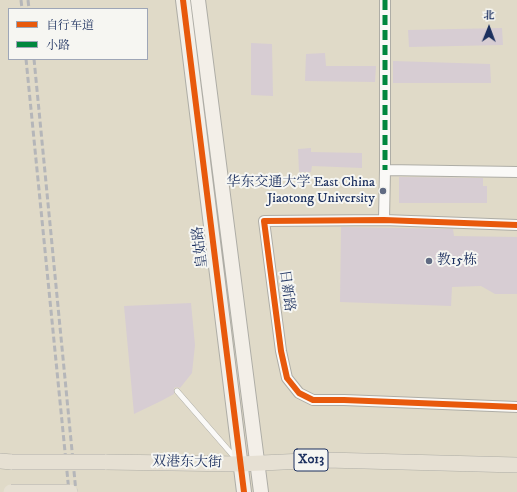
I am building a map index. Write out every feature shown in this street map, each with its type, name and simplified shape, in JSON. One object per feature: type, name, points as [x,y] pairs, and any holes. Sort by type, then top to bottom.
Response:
[{"type":"main road","name":"双港东大街","points":[[6,461],[240,464],[326,460],[517,465]]},
{"type":"main road","points":[[0,492],[70,492]]},
{"type":"street","name":"皇姑路","points":[[183,0],[244,492]]},
{"type":"street","name":"皇姑路","points":[[198,0],[260,492]]},
{"type":"street","points":[[384,220],[385,0]]},
{"type":"street","points":[[385,170],[517,172]]},
{"type":"street","name":"日新路","points":[[517,225],[384,220],[264,221],[281,351],[287,378],[299,393],[314,400],[517,407]]},
{"type":"lane","points":[[178,392],[240,464]]},
{"type":"building","points":[[502,28],[503,45],[409,47],[408,30]]},
{"type":"building","points":[[251,43],[272,44],[273,96],[251,95]]},
{"type":"building","points":[[325,53],[326,66],[376,66],[375,82],[305,81],[306,54]]},
{"type":"building","points":[[393,61],[490,64],[491,83],[393,83]]},
{"type":"building","points":[[311,148],[311,152],[362,153],[362,168],[312,166],[311,172],[299,172],[298,149]]},
{"type":"building","points":[[399,177],[483,178],[483,186],[487,186],[487,203],[399,203]]},
{"type":"building","name":"教15栋","points":[[341,227],[453,229],[454,236],[517,237],[517,294],[495,294],[481,286],[452,287],[451,306],[340,302]]},
{"type":"building","points":[[191,303],[195,345],[192,373],[180,388],[174,388],[174,394],[134,414],[124,306]]},
{"type":"railway","points":[[21,0],[22,8]]},
{"type":"railway","points":[[28,0],[29,8]]},
{"type":"railway","points":[[26,60],[69,492]]},
{"type":"railway","points":[[34,60],[76,492]]},
{"type":"marked path","points":[[385,0],[385,170]]},
{"type":"cycle path","points":[[183,0],[244,492]]},
{"type":"cycle path","points":[[517,225],[384,220],[264,221],[281,351],[287,378],[299,393],[313,400],[517,407]]},
{"type":"place","name":"华东交通大学 East China Jiaotong University","points":[[383,191]]},
{"type":"place","name":"教15栋","points":[[429,261]]}]
